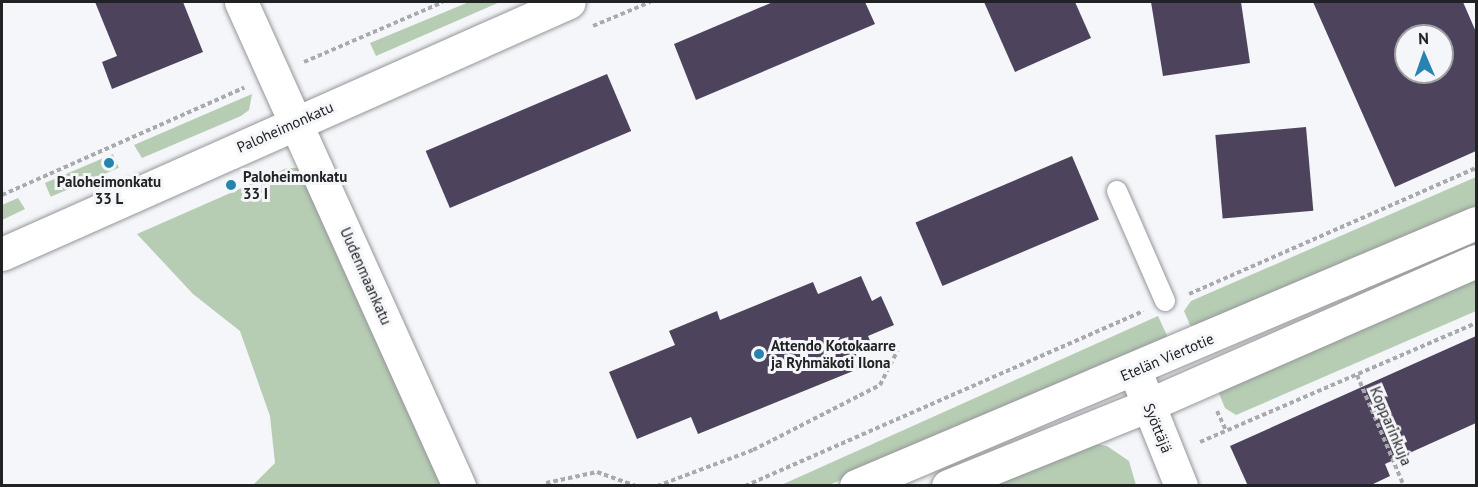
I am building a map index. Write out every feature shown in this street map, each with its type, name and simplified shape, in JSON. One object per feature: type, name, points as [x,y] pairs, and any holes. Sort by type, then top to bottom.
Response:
[{"type":"street","name":"Uudenmaankatu","points":[[241,2],[273,75],[298,121],[459,486]]},
{"type":"street","name":"Paloheimonkatu","points":[[2,254],[569,2]]},
{"type":"street","name":"Etelän Viertotie","points":[[856,486],[1135,371],[1476,223]]},
{"type":"street","points":[[948,486],[1149,405],[1476,261]]},
{"type":"street","name":"Syöttäjä","points":[[1135,371],[1175,471]]},
{"type":"lane","points":[[1117,191],[1165,301]]},
{"type":"path","points":[[2,195],[443,2]]},
{"type":"path","points":[[745,486],[1165,301],[1476,168]]},
{"type":"path","points":[[1175,471],[1357,375],[1476,323]]},
{"type":"path","points":[[657,486],[753,450],[880,385],[898,350]]},
{"type":"path","name":"Kopparinkuja","points":[[1357,375],[1404,486]]},
{"type":"path","points":[[546,483],[597,472],[636,486]]},
{"type":"green space","points":[[469,2],[500,2],[376,56],[370,43]]},
{"type":"green space","points":[[252,94],[249,110],[241,116],[142,158],[134,145]]},
{"type":"green space","points":[[113,154],[119,168],[51,197],[45,183]]},
{"type":"green space","points":[[287,168],[302,168],[446,485],[253,485],[275,463],[270,416],[240,331],[193,294],[137,234]]},
{"type":"green space","points":[[1476,177],[1476,206],[1198,327],[1190,325],[1184,311],[1191,301]]},
{"type":"green space","points":[[18,198],[25,209],[2,220],[2,205]]},
{"type":"green space","points":[[1476,276],[1476,311],[1236,415],[1225,408],[1218,391]]},
{"type":"green space","points":[[1158,316],[1169,340],[829,485],[779,486]]},
{"type":"green space","points":[[1096,444],[1107,446],[1129,461],[1136,485],[978,486],[1075,447]]},
{"type":"building","points":[[95,2],[183,2],[203,52],[112,89],[102,62],[117,56]]},
{"type":"building","points":[[773,2],[865,2],[875,24],[696,100],[674,44]]},
{"type":"building","points":[[984,2],[1075,2],[1091,38],[1015,72]]},
{"type":"building","points":[[1151,2],[1241,2],[1250,63],[1163,76]]},
{"type":"building","points":[[1313,2],[1463,2],[1476,32],[1476,151],[1395,187]]},
{"type":"building","points":[[607,74],[631,131],[450,208],[426,151]]},
{"type":"building","points":[[1306,127],[1313,211],[1223,219],[1215,135]]},
{"type":"building","points":[[1072,156],[1099,220],[942,286],[916,222]]},
{"type":"building","name":"Attendo Kotokaarre ja Ryhmäkoti Ilona","points":[[861,276],[872,301],[881,296],[894,325],[868,336],[874,350],[854,358],[858,369],[698,434],[691,417],[637,439],[609,372],[675,345],[669,331],[717,311],[720,320],[813,282],[818,294]]},
{"type":"building","points":[[1476,336],[1476,423],[1385,464],[1390,476],[1369,486],[1248,486],[1230,446]]},
{"type":"place","name":"Paloheimonkatu 33 L","points":[[109,163]]},
{"type":"place","name":"Paloheimonkatu 33 I","points":[[231,185]]},
{"type":"place","name":"Attendo Kotokaarre ja Ryhmäkoti Ilona","points":[[759,354]]}]
